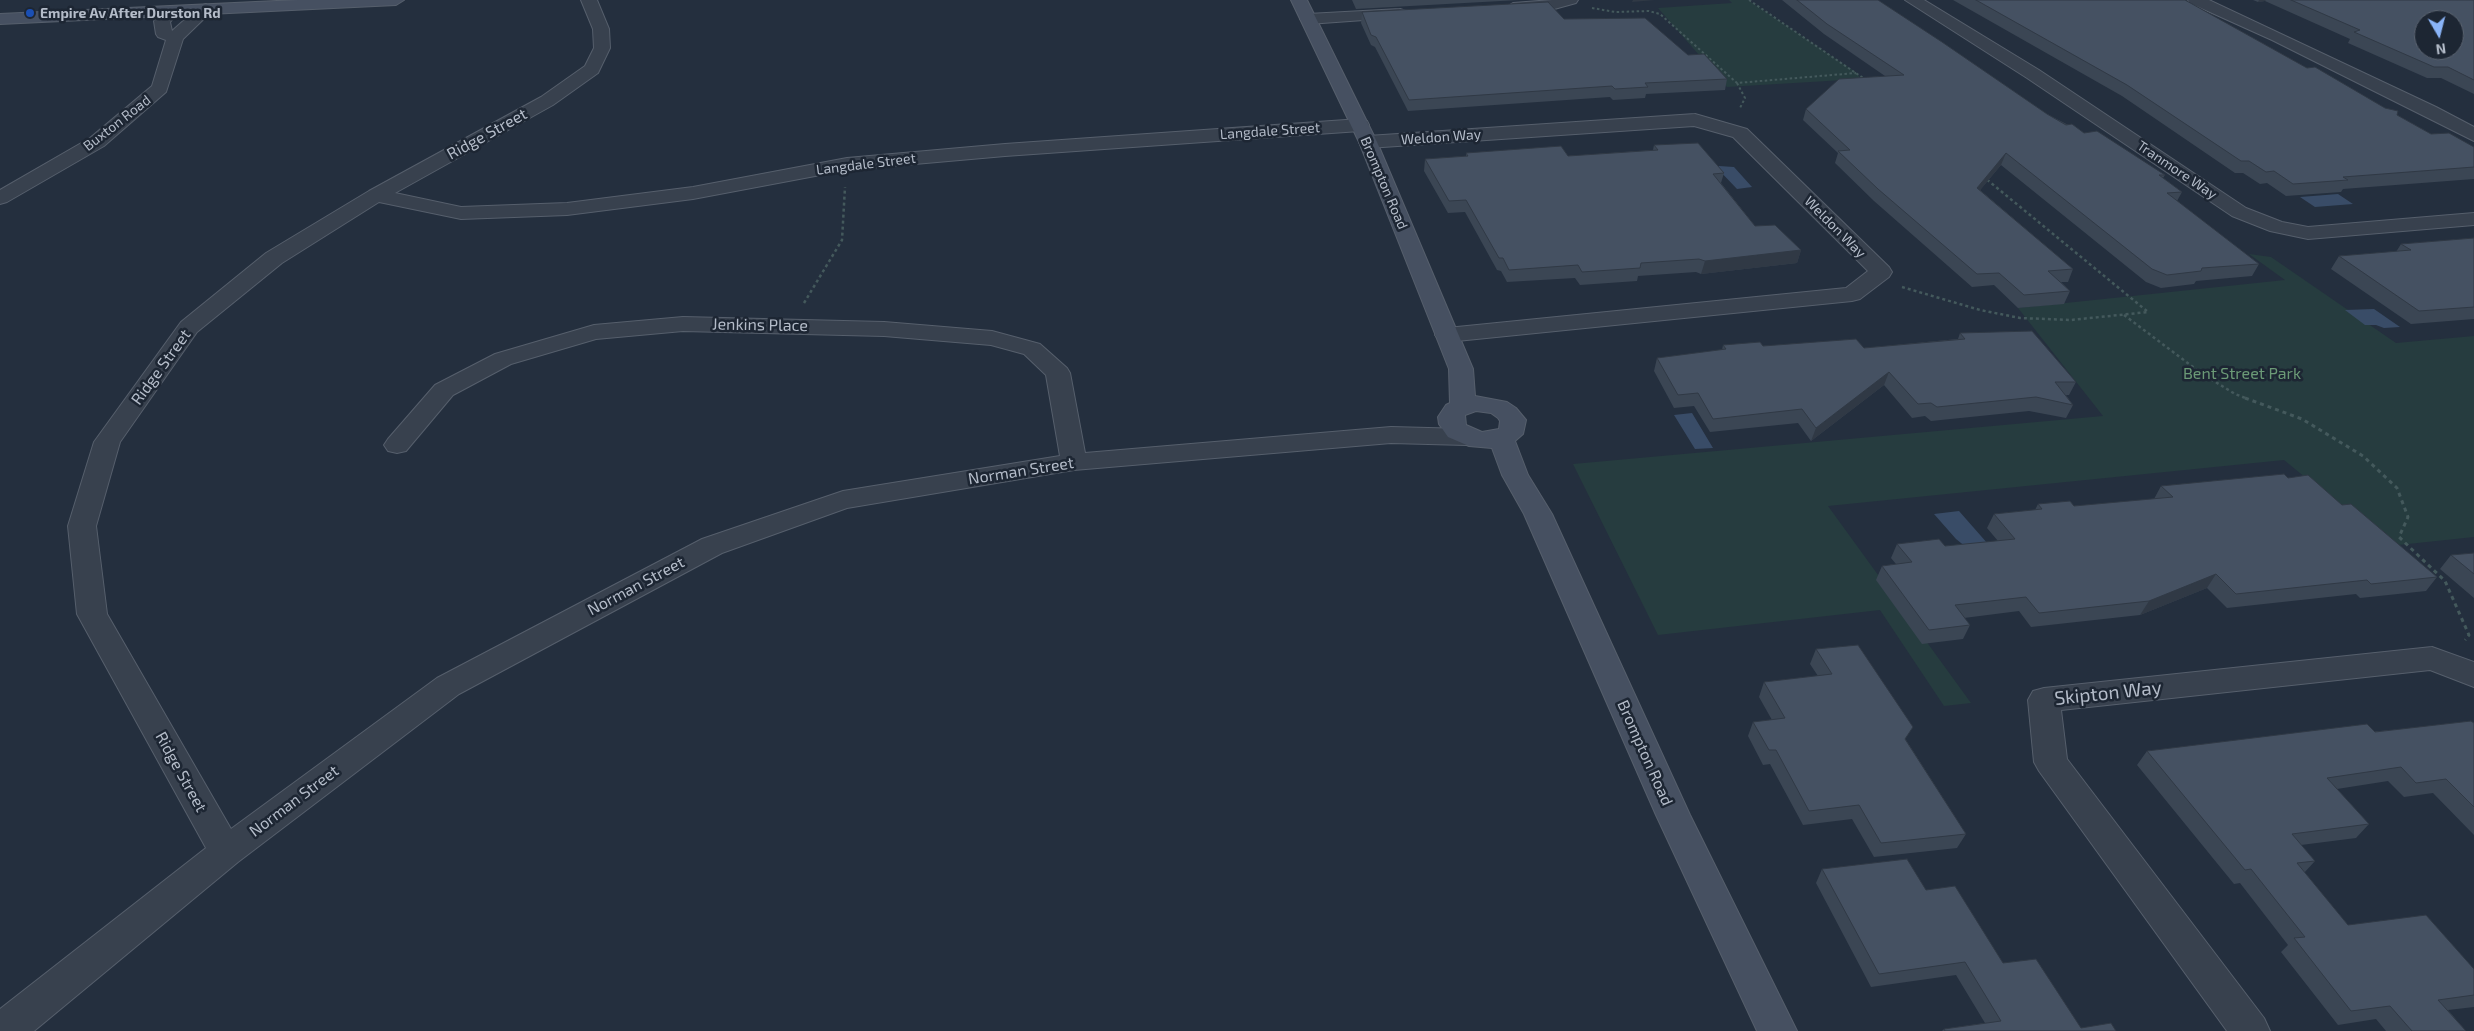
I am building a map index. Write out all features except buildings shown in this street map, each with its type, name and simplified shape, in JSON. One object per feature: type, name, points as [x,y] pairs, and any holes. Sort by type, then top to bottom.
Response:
[{"type":"street","points":[[0,19],[396,0]]},
{"type":"street","name":"Ridge Street","points":[[226,852],[92,614],[82,526],[106,442],[189,327],[274,258],[376,195],[547,101],[592,69],[602,48],[601,29],[589,0]]},
{"type":"street","name":"Brompton Road","points":[[1299,0],[1364,134],[1461,369],[1513,420],[1514,427],[1510,434],[1482,438],[1457,431],[1452,424],[1451,417],[1459,408],[1461,369]]},
{"type":"street","name":"Tranmore Way","points":[[1913,0],[2033,74],[2239,212],[2277,227],[2308,233],[2474,219]]},
{"type":"street","points":[[2196,0],[2430,111],[2474,135]]},
{"type":"street","points":[[1498,8],[1547,6],[1570,1]]},
{"type":"street","points":[[172,10],[162,21],[164,34],[175,37],[206,9]]},
{"type":"street","points":[[1308,18],[1419,13]]},
{"type":"street","name":"Buxton Road","points":[[0,198],[97,142],[138,109],[160,88],[175,37]]},
{"type":"street","name":"Weldon Way","points":[[1364,134],[1695,120],[1740,133],[1881,272],[1852,294],[1447,335]]},
{"type":"street","name":"Langdale Street","points":[[376,195],[462,214],[567,208],[693,193],[847,164],[1005,150],[1364,134]]},
{"type":"street","name":"Jenkins Place","points":[[397,445],[444,390],[503,359],[594,332],[684,324],[790,326],[884,329],[992,338],[1032,349],[1058,373],[1074,462]]},
{"type":"street","points":[[1459,408],[1474,403],[1498,407]]},
{"type":"street","name":"Norman Street","points":[[1391,435],[1459,408]]},
{"type":"street","name":"Norman Street","points":[[2,1031],[42,1002],[226,852],[448,686],[712,546],[843,500],[1074,462],[1391,435],[1482,438]]},
{"type":"street","name":"Brompton Road","points":[[1482,438],[1515,475],[1538,514],[1672,815],[1776,1031]]},
{"type":"street","name":"Skipton Way","points":[[2250,1031],[2051,762],[2044,700],[2432,658],[2474,675]]},
{"type":"path","points":[[1749,0],[1871,83]]},
{"type":"path","points":[[1570,1],[1615,12],[1649,11],[1660,14],[1737,83],[1745,98],[1744,104],[1737,110]]},
{"type":"path","points":[[1737,83],[1857,73]]},
{"type":"path","points":[[790,326],[842,240],[847,164]]},
{"type":"path","points":[[1873,278],[1980,310],[2020,318],[2071,320],[2148,312],[1982,175]]},
{"type":"path","points":[[2124,315],[2201,373],[2235,394],[2302,419],[2363,456],[2396,488],[2408,518],[2399,537],[2445,581],[2469,635],[2460,645]]},
{"type":"green space","points":[[1729,0],[1748,0],[1857,73],[1861,79],[1727,87],[1658,8],[1732,3]]},
{"type":"green space","name":"Bent Street Park","points":[[2249,254],[2271,257],[2396,343],[2474,336],[2474,537],[2389,546],[2284,460],[1828,506],[1971,703],[1944,706],[1880,610],[1658,635],[1573,464],[2103,416],[2018,308],[2285,280]]},
{"type":"water","points":[[1716,167],[1734,167],[1752,187],[1737,189]]},
{"type":"water","points":[[2338,194],[2353,204],[2315,207],[2300,197]]},
{"type":"water","points":[[2374,309],[2400,327],[2384,328],[2376,325],[2365,325],[2345,310]]},
{"type":"water","points":[[1692,413],[1713,448],[1695,449],[1674,415]]},
{"type":"water","points":[[1959,511],[1988,544],[1966,547],[1956,539],[1934,514]]},
{"type":"place","name":"Empire Av After Durston Rd","points":[[30,13]]}]
